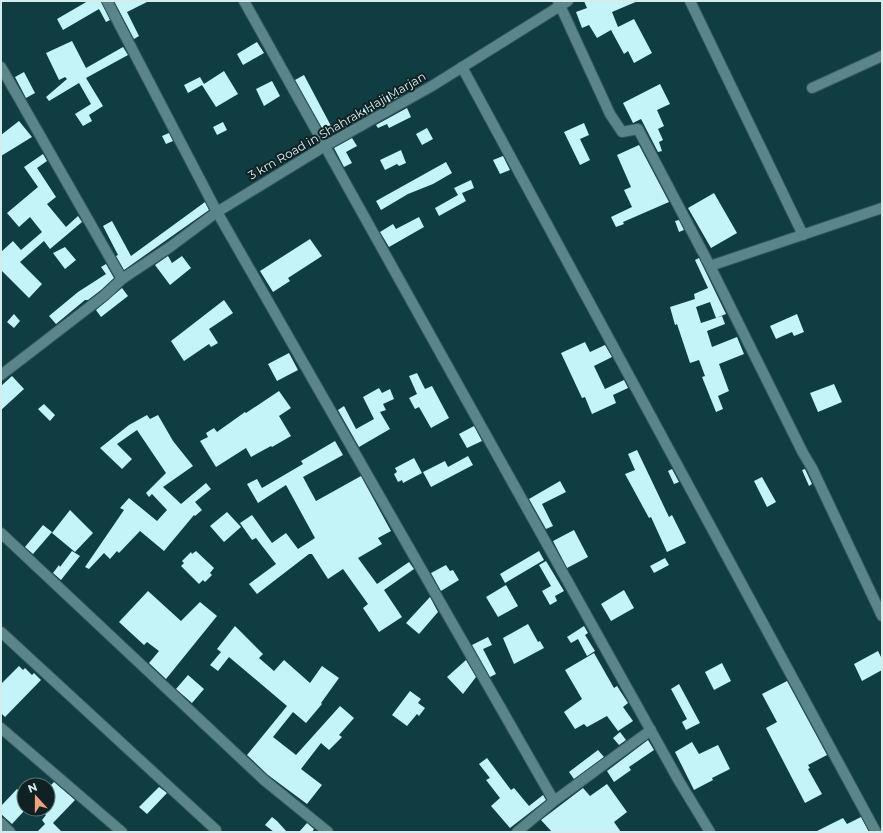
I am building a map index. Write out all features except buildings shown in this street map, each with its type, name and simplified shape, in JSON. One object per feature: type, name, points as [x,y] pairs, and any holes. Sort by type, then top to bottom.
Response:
[{"type":"street","points":[[107,1],[217,212],[554,801]]},
{"type":"street","points":[[244,1],[651,730],[710,832]]},
{"type":"street","points":[[690,1],[803,235]]},
{"type":"street","points":[[562,2],[610,114],[622,132],[635,128],[639,130],[710,266],[754,358],[802,453],[812,468],[882,616]]},
{"type":"street","name":"3 km Road in Shahrak Haji Marjan","points":[[1,375],[105,295],[122,279],[170,247],[217,212],[325,146],[432,86],[562,2]]},
{"type":"street","points":[[812,88],[882,56]]},
{"type":"street","points":[[1,67],[122,279]]},
{"type":"street","points":[[462,67],[876,832]]},
{"type":"street","points":[[710,266],[882,208]]},
{"type":"street","points":[[1,533],[264,780],[328,832]]},
{"type":"street","points":[[1,632],[216,830]]},
{"type":"street","points":[[1,728],[122,832]]},
{"type":"street","points":[[517,832],[554,801],[651,730]]},
{"type":"street","points":[[1,823],[10,832]]}]
